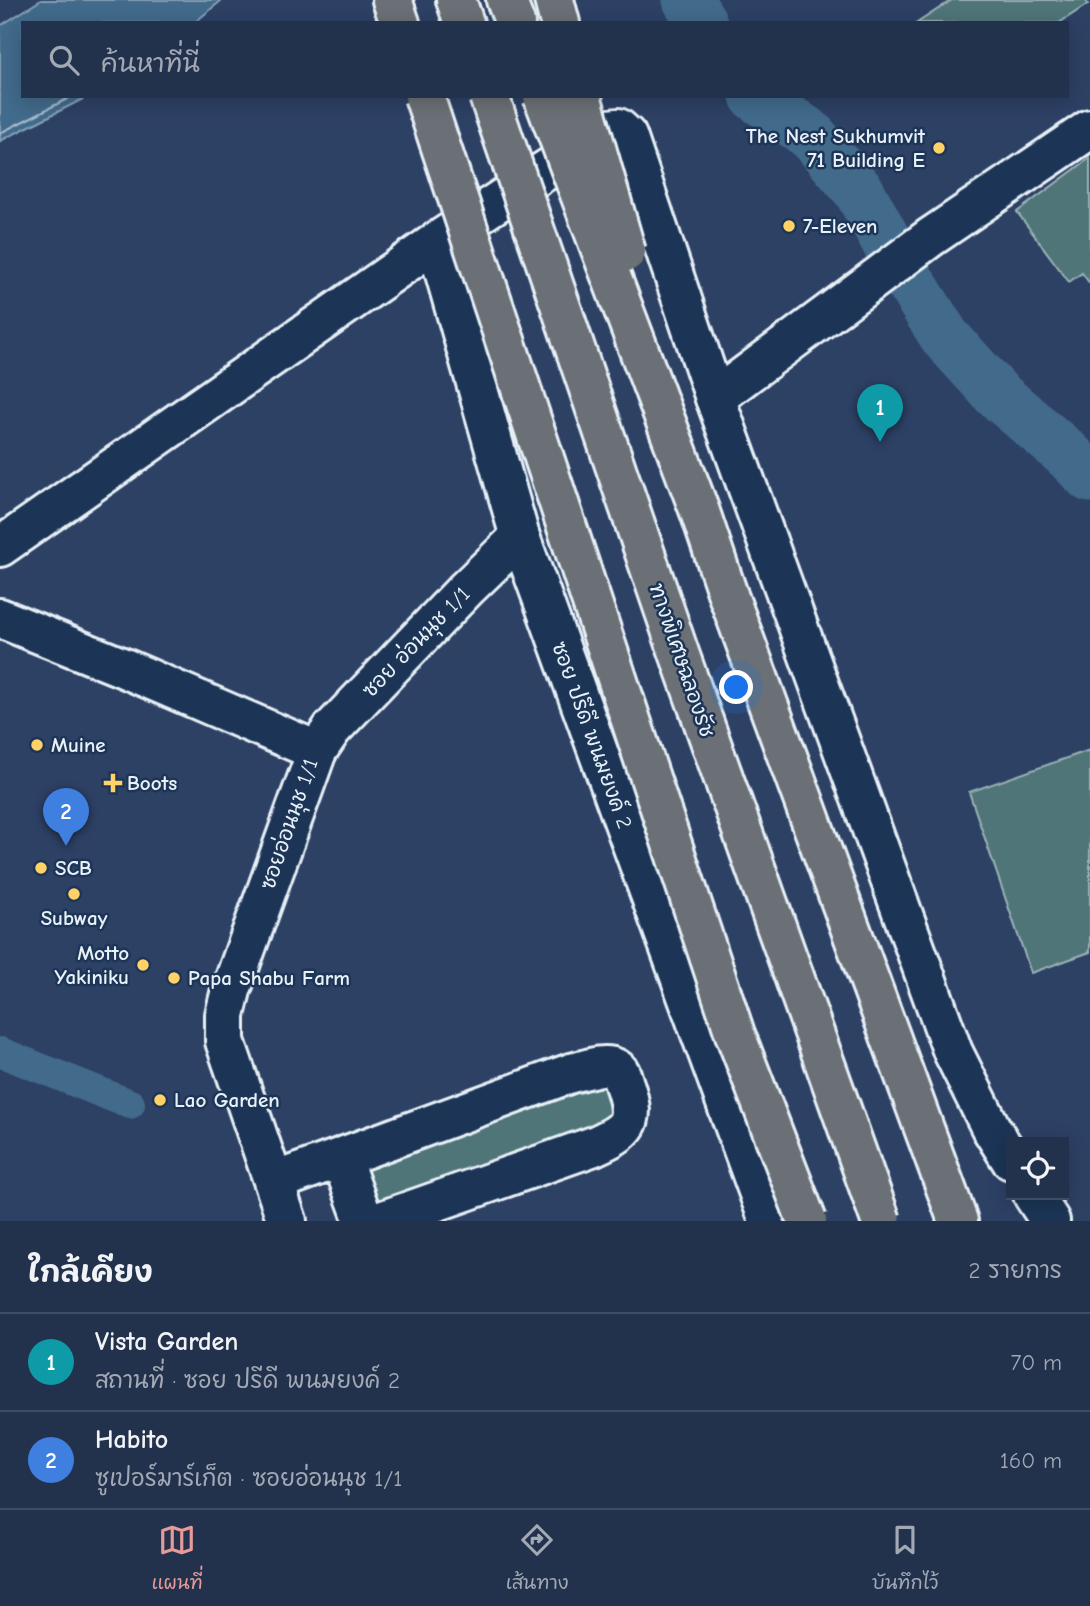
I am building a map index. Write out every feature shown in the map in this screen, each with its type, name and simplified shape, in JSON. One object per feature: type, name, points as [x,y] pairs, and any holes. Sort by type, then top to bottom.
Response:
[{"type":"highway","points":[[392,0],[399,21]]},
{"type":"highway","points":[[456,0],[463,21]]},
{"type":"highway","points":[[506,0],[514,21]]},
{"type":"highway","points":[[554,0],[559,21]]},
{"type":"highway","points":[[425,98],[735,1034],[807,1221]]},
{"type":"highway","name":"ทางพิเศษฉลองรัช","points":[[490,98],[675,640],[881,1221]]},
{"type":"highway","points":[[544,98],[700,512]]},
{"type":"highway","points":[[582,98],[700,512],[727,595],[958,1221]]},
{"type":"street","points":[[0,547],[436,242],[609,129],[618,128],[627,136],[715,398],[953,1052],[1006,1152]]},
{"type":"street","points":[[715,398],[931,237],[1090,130]]},
{"type":"street","name":"ซอย ปรีดี พนมยงค์ 2","points":[[436,242],[520,537],[769,1221]]},
{"type":"street","name":"ซอย อ่อนนุช 1/1","points":[[317,751],[332,729],[360,699],[520,537]]},
{"type":"street","name":"ซอยอ่อนนุช 1/1","points":[[0,618],[317,751],[231,990],[225,1015],[225,1041],[287,1221]]},
{"type":"street","points":[[274,1182],[571,1073],[602,1066],[613,1066],[619,1071],[631,1110],[628,1124],[620,1135],[381,1221]]},
{"type":"street","points":[[341,1158],[364,1221]]},
{"type":"street","points":[[1036,1200],[1050,1221]]},
{"type":"green space","points":[[952,0],[1085,0],[1088,4],[1062,21],[920,21]]},
{"type":"green space","points":[[1090,158],[1090,284],[1082,273],[1069,282],[1017,212]]},
{"type":"green space","points":[[1090,750],[1090,952],[1031,973],[969,792]]},
{"type":"green space","points":[[591,1076],[617,1093],[610,1125],[372,1215],[349,1163]]},
{"type":"water","points":[[41,0],[222,0],[196,21],[21,21],[21,98],[85,98],[0,141],[0,26]]},
{"type":"waterway","points":[[688,0],[701,21]]},
{"type":"waterway","points":[[758,98],[811,135],[859,191],[897,261],[945,337],[997,394],[1090,477]]},
{"type":"waterway","points":[[0,1052],[130,1104]]},
{"type":"place","name":"The Nest Sukhumvit 71 Building E","points":[[939,148]]},
{"type":"place","name":"7-Eleven","points":[[789,226]]},
{"type":"place","name":"Vista Garden","points":[[880,442]]},
{"type":"place","name":"Muine","points":[[37,745]]},
{"type":"place","name":"Boots","points":[[113,783]]},
{"type":"place","name":"Habito","points":[[66,846]]},
{"type":"place","name":"SCB","points":[[41,868]]},
{"type":"place","name":"Subway","points":[[74,894]]},
{"type":"place","name":"Motto Yakiniku","points":[[143,965]]},
{"type":"place","name":"Papa Shabu Farm","points":[[174,978]]},
{"type":"place","name":"Lao Garden","points":[[160,1100]]}]
